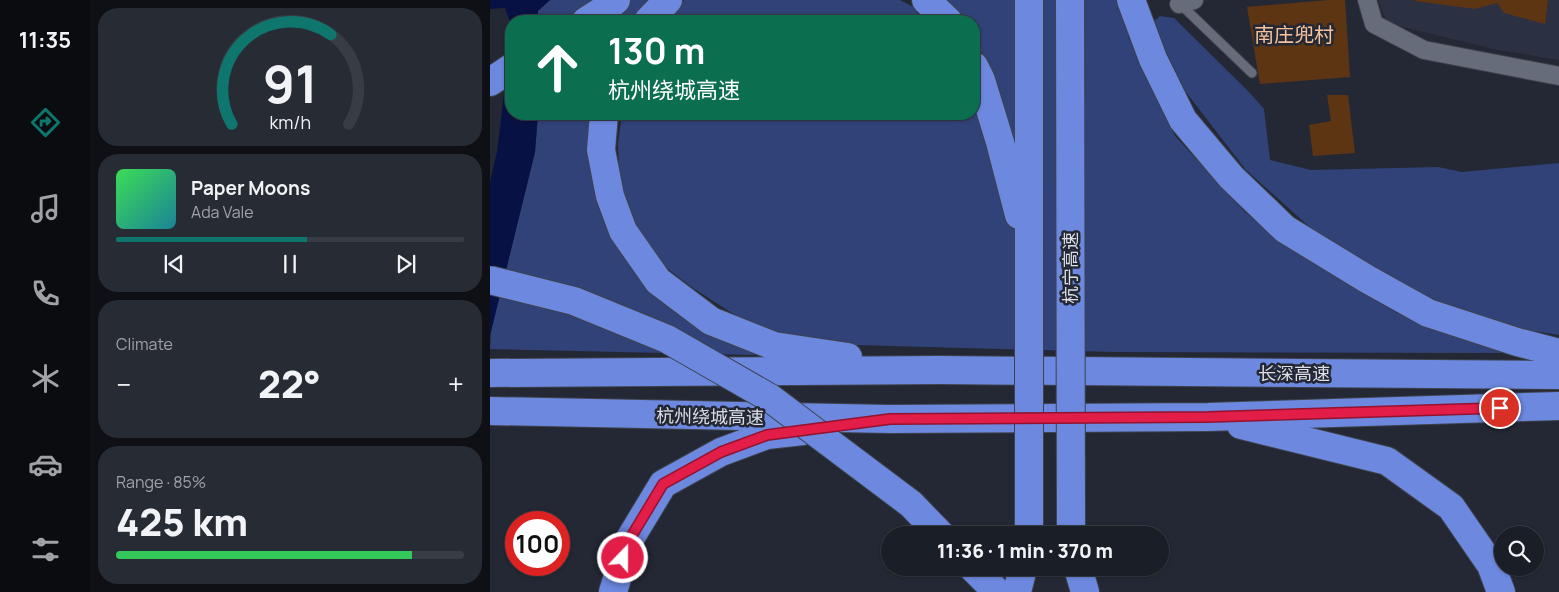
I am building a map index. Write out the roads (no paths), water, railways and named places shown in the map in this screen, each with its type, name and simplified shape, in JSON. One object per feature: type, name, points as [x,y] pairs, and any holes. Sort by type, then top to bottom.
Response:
[{"type":"highway","points":[[595,15],[616,0]]},
{"type":"highway","points":[[654,15],[668,0]]},
{"type":"highway","points":[[926,0],[942,15]]},
{"type":"highway","points":[[1029,0],[1029,526]]},
{"type":"highway","name":"杭宁高速","points":[[1070,0],[1071,526]]},
{"type":"highway","points":[[1130,0],[1153,59],[1183,120],[1231,176],[1285,229],[1367,279],[1428,313],[1517,342],[1559,353]]},
{"type":"highway","points":[[490,82],[505,72]]},
{"type":"highway","points":[[980,78],[1000,142],[1029,253]]},
{"type":"highway","points":[[604,120],[601,150],[610,196],[623,231],[658,281],[712,321],[774,346],[939,370]]},
{"type":"highway","points":[[490,280],[574,301],[676,344],[770,398],[911,504],[932,526]]},
{"type":"highway","points":[[492,373],[939,370]]},
{"type":"highway","name":"长深高速","points":[[939,370],[1559,375]]},
{"type":"highway","name":"杭州绕城高速","points":[[490,411],[890,419],[1208,417],[1559,406]]},
{"type":"highway","points":[[1208,417],[1387,461],[1451,507],[1492,566],[1501,592]]},
{"type":"highway","points":[[613,592],[628,542],[663,484],[721,452],[767,435],[890,419]]},
{"type":"highway","points":[[981,576],[997,592]]},
{"type":"highway","points":[[1017,592],[1021,576]]},
{"type":"highway","points":[[1029,576],[1029,592]]},
{"type":"highway","points":[[1071,576],[1071,592]]},
{"type":"highway","points":[[1080,576],[1085,592]]},
{"type":"street","points":[[1367,0],[1374,24],[1424,50],[1559,76]]},
{"type":"lane","points":[[1183,1],[1252,73]]},
{"type":"district","name":"南庄兜村","points":[[1294,34]]}]
